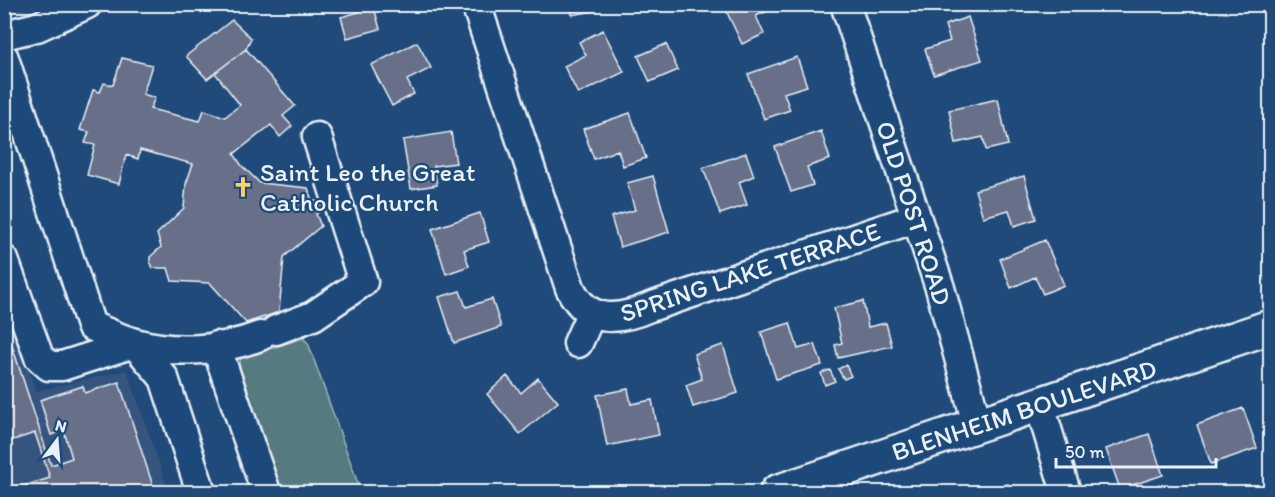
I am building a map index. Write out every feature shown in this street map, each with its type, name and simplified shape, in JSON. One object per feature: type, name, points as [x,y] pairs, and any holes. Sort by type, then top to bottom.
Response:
[{"type":"main road","name":"BLENHEIM BOULEVARD","points":[[777,492],[1270,327]]},
{"type":"street","points":[[4,35],[37,27],[87,4]]},
{"type":"street","name":"SPRING LAKE TERRACE","points":[[476,4],[570,288],[591,314],[608,317],[630,315],[916,218]]},
{"type":"street","name":"OLD POST ROAD","points":[[845,4],[940,288],[977,424]]},
{"type":"street","points":[[4,58],[91,326],[134,343],[190,351],[268,333],[313,316],[363,282],[317,137]]},
{"type":"street","points":[[4,260],[39,357],[49,366],[62,366],[134,343]]},
{"type":"street","points":[[578,343],[591,314]]},
{"type":"street","points":[[134,343],[164,378],[201,492]]},
{"type":"street","points":[[216,346],[266,492]]},
{"type":"street","points":[[1040,405],[1066,492]]},
{"type":"shaded area","points":[[5,4],[41,4],[41,5],[5,15]]},
{"type":"shaded area","points":[[4,295],[36,391],[127,370],[169,492],[5,492]]},
{"type":"green space","points":[[303,338],[308,343],[361,492],[281,492],[239,365],[241,358]]},
{"type":"building","points":[[357,4],[399,4],[375,11],[380,29],[347,38],[341,17],[359,12]]},
{"type":"building","points":[[570,4],[594,4],[595,11],[572,15]]},
{"type":"building","points":[[723,4],[778,4],[779,6],[756,16],[764,34],[742,44]]},
{"type":"building","points":[[968,17],[982,60],[934,75],[925,49],[950,41],[945,25]]},
{"type":"building","points":[[232,20],[251,38],[246,49],[207,79],[186,56]]},
{"type":"building","points":[[603,30],[624,72],[578,94],[564,66],[586,55],[579,42]]},
{"type":"building","points":[[417,42],[431,68],[407,80],[414,94],[392,106],[371,65]]},
{"type":"building","points":[[666,44],[678,70],[650,82],[638,56]]},
{"type":"building","name":"Saint Leo the Great Catholic Church","points":[[246,49],[295,106],[283,116],[292,126],[280,137],[271,125],[234,154],[242,166],[260,183],[308,188],[312,201],[316,201],[320,206],[316,214],[321,226],[284,257],[279,312],[246,323],[210,283],[172,281],[168,268],[153,268],[150,263],[150,257],[161,247],[157,234],[184,208],[186,184],[193,164],[140,150],[138,159],[126,155],[119,184],[87,175],[95,145],[85,143],[89,132],[80,130],[93,90],[100,92],[104,83],[113,85],[122,58],[152,65],[143,94],[155,98],[150,109],[200,121],[204,110],[225,117],[240,105],[215,73]]},
{"type":"building","points":[[797,57],[807,86],[784,93],[790,110],[764,119],[748,74]]},
{"type":"building","points":[[998,99],[1008,145],[986,150],[983,137],[956,143],[949,110]]},
{"type":"building","points":[[630,113],[646,158],[623,166],[618,150],[594,159],[583,129]]},
{"type":"building","points":[[821,131],[830,159],[807,167],[813,185],[791,192],[775,147]]},
{"type":"building","points":[[451,132],[456,163],[434,166],[437,185],[411,189],[403,140]]},
{"type":"building","points":[[746,153],[754,176],[739,182],[747,205],[720,214],[703,168]]},
{"type":"building","points":[[653,176],[669,232],[620,247],[611,217],[635,210],[627,183]]},
{"type":"building","points":[[1024,176],[1036,219],[1014,226],[1009,210],[983,217],[975,190]]},
{"type":"building","points":[[480,213],[489,242],[464,250],[469,266],[446,274],[432,229]]},
{"type":"building","points":[[1045,240],[1064,285],[1043,294],[1035,277],[1011,288],[1000,259]]},
{"type":"building","points":[[460,291],[466,307],[492,299],[501,327],[454,343],[439,297]]},
{"type":"building","points":[[863,301],[868,327],[886,323],[892,346],[838,358],[835,345],[842,343],[834,308]]},
{"type":"building","points":[[276,313],[276,330],[260,336],[249,322]]},
{"type":"building","points":[[790,323],[798,349],[815,344],[822,365],[776,379],[761,332]]},
{"type":"building","points":[[6,327],[51,465],[72,458],[64,431],[51,435],[40,400],[83,386],[85,393],[119,382],[155,492],[4,492],[50,478],[35,433],[4,443],[4,328]]},
{"type":"building","points":[[723,345],[738,393],[693,407],[686,385],[702,379],[694,354]]},
{"type":"building","points":[[846,365],[851,376],[844,379],[838,369]]},
{"type":"building","points":[[830,370],[835,381],[825,385],[821,373]]},
{"type":"building","points":[[507,376],[521,393],[538,378],[558,402],[520,434],[487,394]]},
{"type":"building","points":[[628,389],[631,404],[652,400],[659,435],[607,446],[597,395]]},
{"type":"building","points":[[1243,408],[1257,448],[1211,464],[1197,425]]},
{"type":"building","points":[[1149,434],[1163,475],[1120,489],[1106,449]]},
{"type":"building","points":[[1008,484],[1010,492],[984,492]]},
{"type":"building","points":[[971,487],[973,492],[955,492]]},
{"type":"place","name":"Saint Leo the Great Catholic Church","points":[[243,187]]}]
